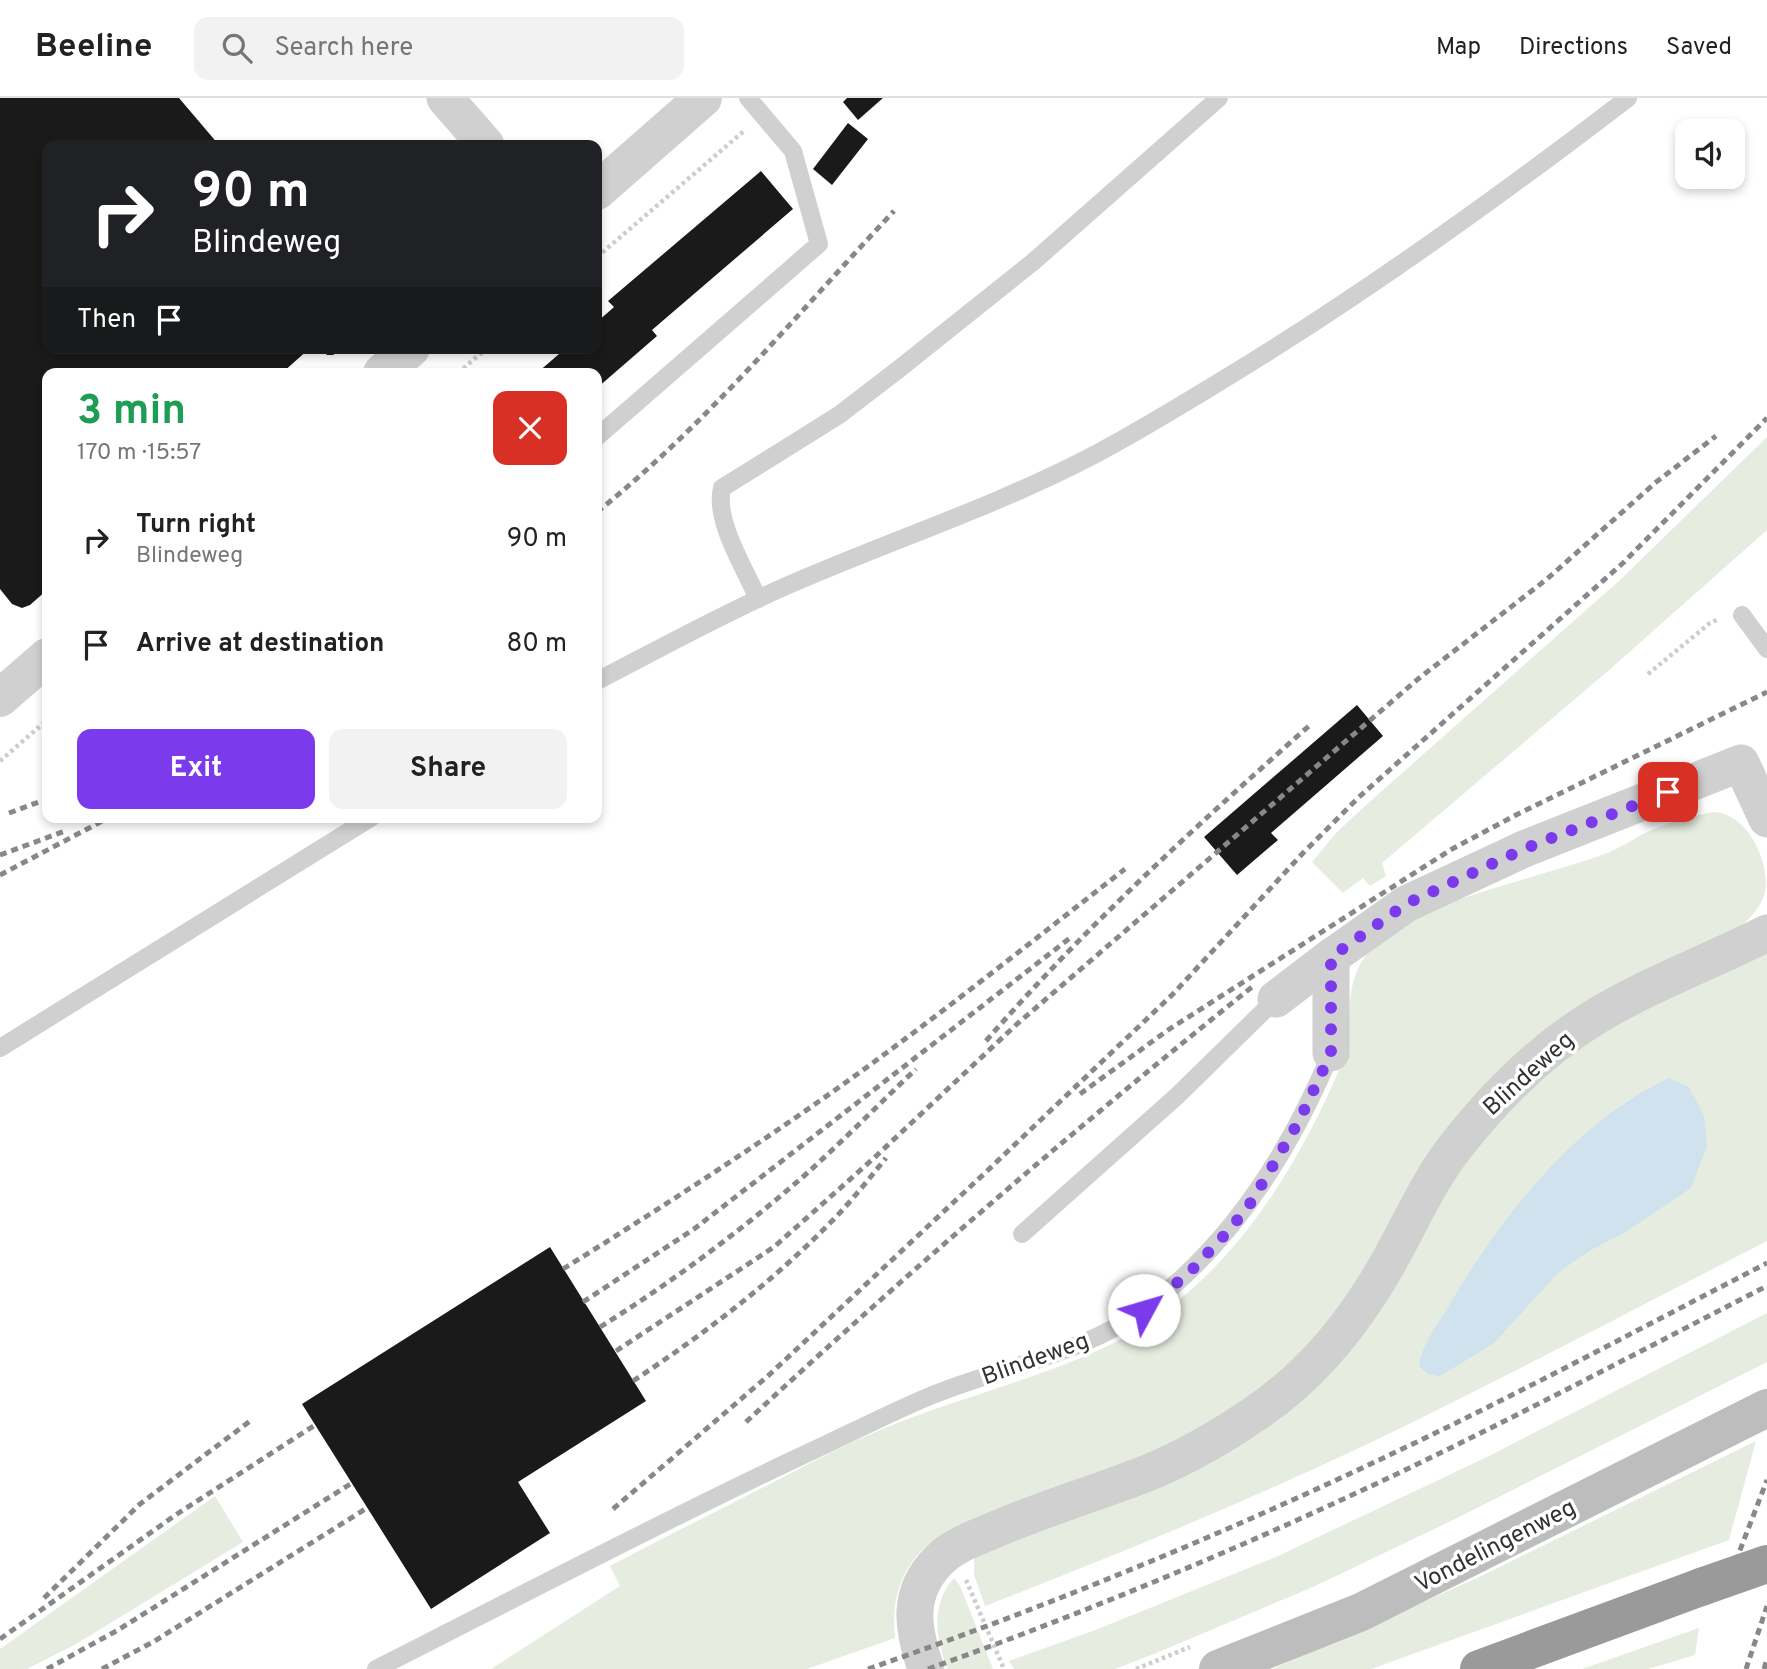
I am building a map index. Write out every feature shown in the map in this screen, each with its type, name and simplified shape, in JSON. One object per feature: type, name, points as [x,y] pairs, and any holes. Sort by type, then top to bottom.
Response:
[{"type":"highway","points":[[1479,1669],[1767,1564]]},
{"type":"main road","name":"Vondelingenweg","points":[[1218,1669],[1361,1612],[1767,1408]]},
{"type":"street","points":[[445,98],[482,140]]},
{"type":"street","points":[[602,187],[703,98]]},
{"type":"street","points":[[388,368],[404,354]]},
{"type":"street","points":[[5,684],[42,660]]},
{"type":"street","points":[[1276,999],[1406,904],[1524,849],[1741,763],[1767,820]]},
{"type":"street","name":"Blindeweg","points":[[926,1669],[914,1628],[914,1610],[919,1591],[939,1560],[953,1548],[1013,1521],[1175,1462],[1260,1411],[1314,1363],[1344,1329],[1376,1284],[1439,1170],[1475,1122],[1511,1082],[1551,1048],[1596,1016],[1767,933]]},
{"type":"street","name":"Blindeweg","points":[[1331,957],[1331,1053]]},
{"type":"lane","points":[[602,433],[819,244],[793,151],[748,98]]},
{"type":"lane","points":[[758,599],[723,520],[720,500],[722,488],[839,415],[899,369],[1033,262],[1219,98]]},
{"type":"lane","points":[[602,678],[758,599],[1006,497],[1132,435],[1345,303],[1432,243],[1628,98]]},
{"type":"lane","points":[[1742,615],[1767,649]]},
{"type":"lane","points":[[0,1048],[362,823]]},
{"type":"lane","points":[[1022,1234],[1177,1096],[1276,999]]},
{"type":"lane","name":"Blindeweg","points":[[376,1669],[684,1512],[932,1395],[1067,1349],[1120,1325],[1144,1310],[1212,1250],[1252,1201],[1299,1121],[1331,1053]]},
{"type":"path","points":[[602,253],[762,115]]},
{"type":"path","points":[[464,368],[480,354]]},
{"type":"path","points":[[1648,674],[1710,624],[1725,616],[1742,615]]},
{"type":"path","points":[[0,761],[42,724]]},
{"type":"path","points":[[953,1548],[1004,1669]]},
{"type":"shaded area","points":[[1767,437],[1767,530],[1608,671],[1382,863],[1386,876],[1370,886],[1363,878],[1343,893],[1312,862],[1336,833],[1620,580]]},
{"type":"shaded area","points":[[1714,812],[1736,820],[1753,839],[1759,851],[1766,887],[1756,910],[1739,928],[1609,988],[1362,1275],[1334,1318],[1297,1358],[1249,1400],[1168,1449],[960,1524],[943,1533],[917,1556],[900,1584],[894,1619],[895,1638],[807,1669],[491,1669],[620,1586],[610,1566],[866,1436],[934,1409],[1072,1361],[1142,1327],[1182,1298],[1217,1265],[1278,1187],[1303,1145],[1345,1056],[1354,981],[1364,958],[1376,943],[1407,921],[1443,905],[1605,854],[1660,826]]},
{"type":"shaded area","points":[[1767,952],[1767,1241],[1357,1449],[1199,1520],[985,1606],[974,1575],[974,1557],[1226,1453],[1447,1187],[1503,1112],[1583,1044],[1627,1018]]},
{"type":"shaded area","points":[[1767,1313],[1767,1362],[1455,1519],[1313,1587],[1115,1669],[1014,1669],[1009,1661],[1098,1629],[1278,1556],[1489,1456]]},
{"type":"shaded area","points":[[1756,1441],[1729,1540],[1371,1669],[1272,1669],[1477,1578]]},
{"type":"shaded area","points":[[215,1496],[243,1542],[76,1644],[27,1669],[0,1669],[0,1649]]},
{"type":"shaded area","points":[[954,1578],[960,1586],[993,1669],[947,1669],[937,1622],[941,1599]]},
{"type":"shaded area","points":[[1699,1628],[1695,1655],[1648,1669],[1582,1669]]},
{"type":"water","points":[[1669,1078],[1689,1087],[1704,1116],[1707,1146],[1691,1188],[1559,1272],[1493,1344],[1440,1376],[1428,1374],[1419,1366],[1430,1336],[1490,1242],[1541,1177],[1601,1120],[1634,1097]]},
{"type":"building","points":[[0,98],[179,98],[215,140],[42,140],[42,354],[303,354],[288,368],[42,368],[42,594],[22,608],[12,604],[0,589]]},
{"type":"building","points":[[847,98],[883,98],[858,120],[843,102]]},
{"type":"building","points":[[848,123],[868,139],[832,185],[813,169]]},
{"type":"building","points":[[761,171],[793,209],[652,330],[657,336],[602,384],[602,368],[543,368],[559,354],[602,354],[602,318],[614,307],[608,301]]},
{"type":"building","points":[[1357,705],[1383,736],[1271,833],[1278,840],[1237,875],[1204,837]]},
{"type":"building","points":[[550,1247],[646,1401],[518,1482],[550,1533],[431,1609],[302,1404]]},
{"type":"railway","points":[[602,508],[714,405],[894,211]]},
{"type":"railway","points":[[613,1509],[769,1375],[987,1171],[1173,994],[1303,853],[1359,797],[1623,563],[1767,418]]},
{"type":"railway","points":[[616,1351],[774,1247],[1017,1024],[1418,679],[1547,579],[1655,483],[1716,436]]},
{"type":"railway","points":[[1080,1094],[1168,1030],[1452,849],[1767,692]]},
{"type":"railway","points":[[986,1041],[1102,917],[1310,725]]},
{"type":"railway","points":[[9,813],[42,801]]},
{"type":"railway","points":[[0,875],[99,823]]},
{"type":"railway","points":[[0,855],[65,831]]},
{"type":"railway","points":[[563,1269],[771,1135],[838,1088],[1125,869]]},
{"type":"railway","points":[[583,1302],[694,1229],[1070,938]]},
{"type":"railway","points":[[746,1422],[995,1200],[1122,1092],[1252,987]]},
{"type":"railway","points":[[600,1327],[680,1274],[781,1196],[916,1069]]},
{"type":"railway","points":[[633,1381],[711,1326],[784,1267],[837,1215],[886,1158]]},
{"type":"railway","points":[[868,1669],[1070,1594],[1269,1510],[1492,1405],[1767,1263]]},
{"type":"railway","points":[[928,1669],[1109,1600],[1345,1498],[1495,1426],[1767,1286]]},
{"type":"railway","points":[[44,1598],[140,1504],[250,1421]]},
{"type":"railway","points":[[0,1639],[177,1514],[315,1425]]},
{"type":"railway","points":[[1727,1584],[1767,1480]]},
{"type":"railway","points":[[47,1669],[118,1630],[352,1483]]},
{"type":"railway","points":[[102,1669],[153,1642],[367,1508]]},
{"type":"railway","points":[[1746,1669],[1767,1606]]},
{"type":"railway","points":[[1764,1669],[1767,1659]]},
{"type":"route","points":[[1144,1310],[1190,1272],[1232,1227],[1252,1201],[1299,1121],[1331,1053],[1331,957],[1406,904],[1524,849],[1668,792]]}]
